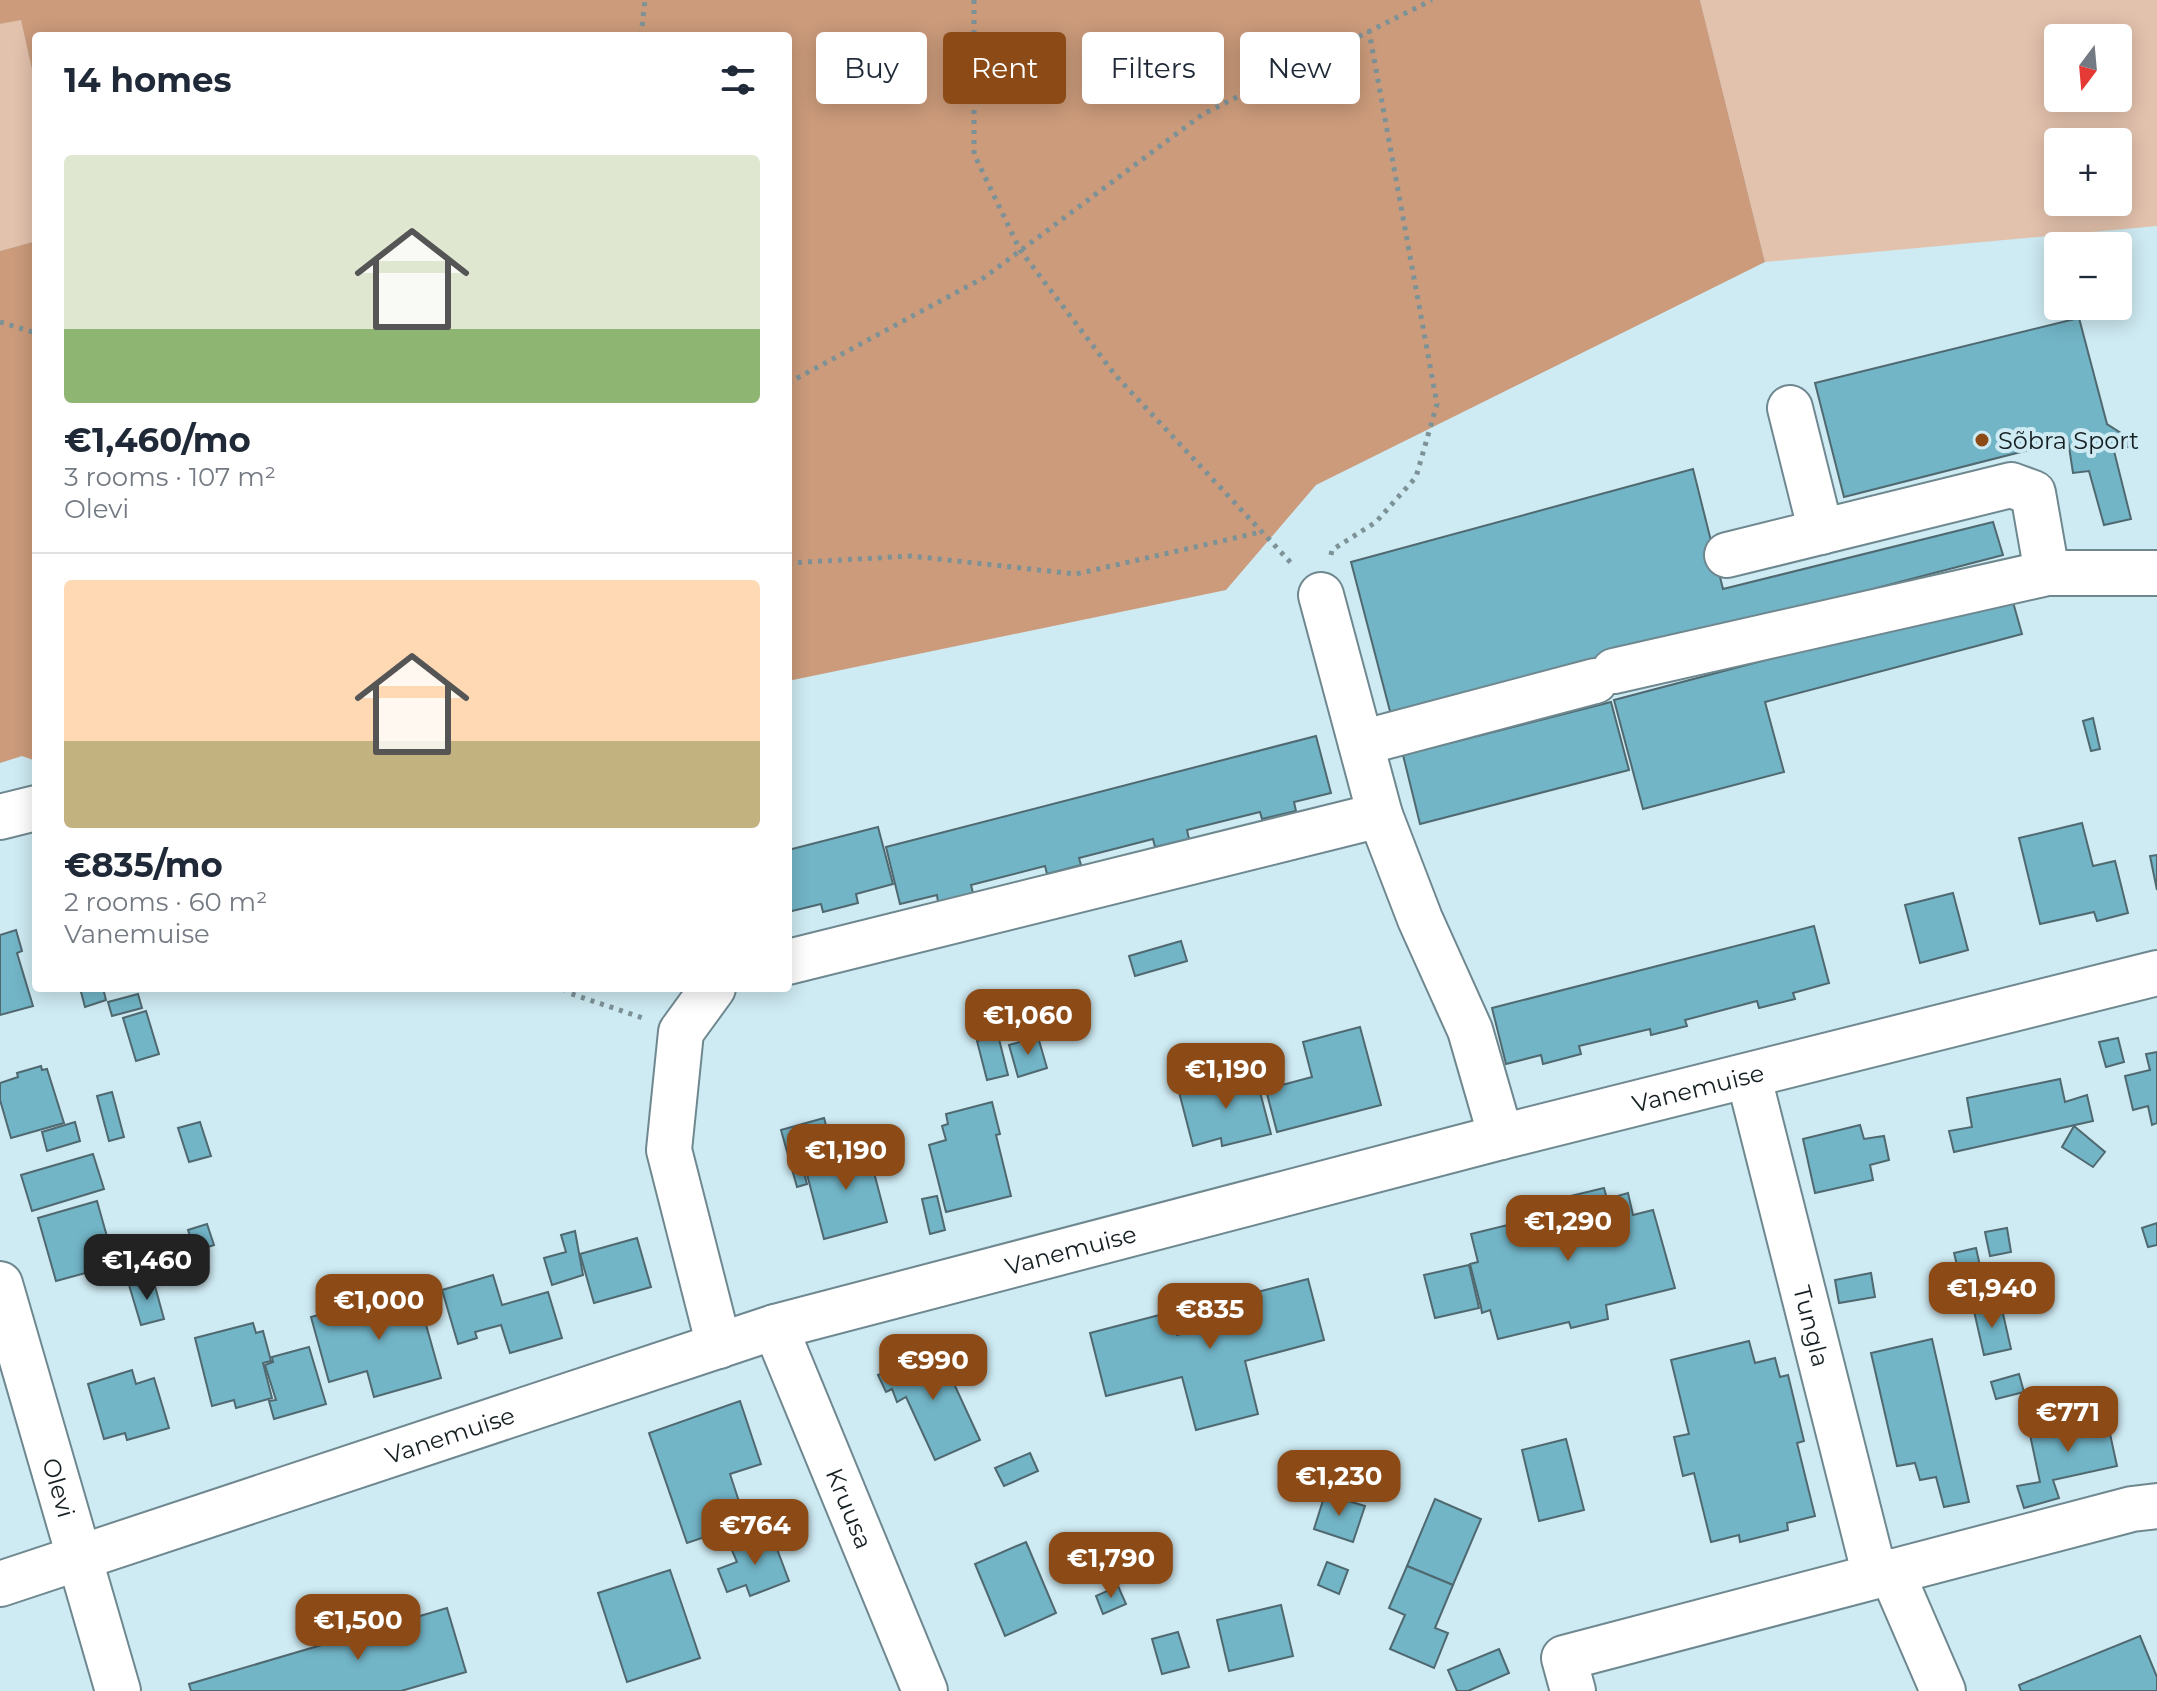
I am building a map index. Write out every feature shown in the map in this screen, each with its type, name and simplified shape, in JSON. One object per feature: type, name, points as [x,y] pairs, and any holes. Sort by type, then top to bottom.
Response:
[{"type":"street","points":[[1790,408],[1821,532]]},
{"type":"street","points":[[1727,555],[2011,485],[2024,487],[2033,493],[2047,573]]},
{"type":"street","points":[[1361,743],[1604,676],[2047,573],[2157,573]]},
{"type":"street","points":[[1321,595],[1380,815],[1420,919],[1470,1030],[1501,1137]]},
{"type":"street","points":[[0,817],[32,809]]},
{"type":"street","points":[[792,961],[1380,815]]},
{"type":"street","name":"Vanemuise","points":[[0,1584],[775,1327],[1501,1137],[1749,1078],[2100,1007],[2157,973]]},
{"type":"street","points":[[710,992],[681,1032],[669,1150],[719,1346]]},
{"type":"street","name":"Tungla","points":[[1749,1078],[1883,1574],[1943,1691]]},
{"type":"street","name":"Olevi","points":[[0,1284],[118,1691]]},
{"type":"street","name":"Kruusa","points":[[775,1327],[925,1691]]},
{"type":"street","points":[[1573,1691],[1564,1658],[2132,1509],[2157,1506]]},
{"type":"path","points":[[641,32],[645,0]]},
{"type":"path","points":[[974,0],[974,154],[1020,250],[1116,376],[1321,595]]},
{"type":"path","points":[[792,381],[985,277],[1203,114],[1432,0]]},
{"type":"path","points":[[1321,595],[1332,550],[1376,522],[1416,477],[1437,404],[1369,31]]},
{"type":"path","points":[[0,322],[32,332]]},
{"type":"path","points":[[792,563],[911,556],[1076,574],[1262,531]]},
{"type":"path","points":[[571,992],[681,1032]]},
{"type":"shaded area","points":[[0,0],[1700,0],[1765,262],[1316,485],[1226,590],[792,680],[792,32],[32,32],[32,70],[21,20],[0,24]]},
{"type":"shaded area","points":[[1700,0],[2157,0],[2157,226],[2092,232],[2044,232],[2044,236],[1765,262]]},
{"type":"shaded area","points":[[21,19],[32,70],[32,242],[0,251],[0,24]]},
{"type":"shaded area","points":[[32,242],[32,760],[22,756],[0,763],[0,251]]},
{"type":"building","points":[[2080,320],[2107,424],[2127,437],[2131,446],[2114,451],[2131,519],[2104,525],[2089,471],[2073,473],[2068,440],[1844,497],[1815,383]]},
{"type":"building","points":[[1693,469],[1723,589],[1993,522],[2003,555],[1391,715],[1351,562]]},
{"type":"building","points":[[2011,595],[2022,634],[1765,702],[1784,772],[1643,809],[1614,700]]},
{"type":"building","points":[[1611,702],[1629,770],[1420,824],[1403,755]]},
{"type":"building","points":[[2093,718],[2100,749],[2091,751],[2083,721]]},
{"type":"building","points":[[1316,736],[1331,793],[1294,802],[1296,811],[1262,819],[1260,812],[1187,830],[1189,839],[1155,847],[1153,839],[1079,858],[1081,865],[1047,874],[1045,866],[971,885],[973,893],[938,902],[937,895],[900,904],[886,847]]},
{"type":"building","points":[[2082,823],[2093,866],[2115,861],[2128,913],[2097,921],[2094,912],[2040,924],[2019,838]]},
{"type":"building","points":[[878,827],[893,884],[856,894],[858,903],[823,912],[821,904],[792,911],[792,849]]},
{"type":"building","points":[[2157,855],[2157,890],[2150,856]]},
{"type":"building","points":[[1953,893],[1968,950],[1920,963],[1905,905]]},
{"type":"building","points":[[1814,926],[1829,983],[1793,993],[1795,999],[1759,1008],[1757,1001],[1685,1020],[1687,1026],[1651,1035],[1650,1029],[1579,1046],[1581,1054],[1543,1064],[1541,1055],[1506,1064],[1492,1008]]},
{"type":"building","points":[[16,930],[22,951],[17,953],[33,1006],[0,1015],[0,935]]},
{"type":"building","points":[[1181,941],[1187,961],[1135,976],[1129,956]]},
{"type":"building","points":[[81,992],[104,992],[106,1000],[85,1007]]},
{"type":"building","points":[[138,994],[142,1008],[112,1016],[108,1002]]},
{"type":"building","points":[[146,1011],[159,1054],[136,1061],[123,1018]]},
{"type":"building","points":[[1360,1027],[1381,1105],[1277,1132],[1261,1071],[1277,1066],[1282,1085],[1312,1077],[1303,1042]]},
{"type":"building","points":[[998,1035],[1008,1075],[987,1080],[977,1041]]},
{"type":"building","points":[[1038,1037],[1047,1068],[1018,1077],[1009,1045]]},
{"type":"building","points":[[2118,1038],[2124,1062],[2106,1067],[2099,1042]]},
{"type":"building","points":[[2157,1052],[2157,1123],[2152,1125],[2148,1106],[2133,1110],[2125,1076],[2150,1070],[2146,1054]]},
{"type":"building","points":[[41,1066],[42,1070],[47,1069],[64,1123],[11,1138],[0,1100],[0,1083],[18,1077],[17,1073]]},
{"type":"building","points":[[1255,1073],[1271,1134],[1222,1146],[1221,1138],[1193,1146],[1179,1092]]},
{"type":"building","points":[[2060,1079],[2065,1102],[2087,1095],[2093,1121],[1954,1152],[1949,1131],[1972,1127],[1967,1098]]},
{"type":"building","points":[[112,1092],[124,1137],[109,1141],[97,1096]]},
{"type":"building","points":[[992,1102],[1000,1134],[996,1135],[1011,1196],[946,1212],[929,1145],[946,1140],[942,1126],[948,1124],[946,1114]]},
{"type":"building","points":[[824,1118],[834,1153],[801,1162],[807,1184],[797,1187],[781,1130]]},
{"type":"building","points":[[75,1122],[80,1141],[47,1151],[42,1132]]},
{"type":"building","points":[[200,1122],[211,1156],[189,1162],[178,1128]]},
{"type":"building","points":[[1860,1125],[1864,1139],[1884,1136],[1889,1160],[1870,1165],[1873,1180],[1815,1193],[1803,1139]]},
{"type":"building","points":[[2074,1126],[2105,1152],[2093,1167],[2062,1147]]},
{"type":"building","points":[[867,1146],[887,1222],[824,1239],[804,1163]]},
{"type":"building","points":[[93,1154],[104,1189],[32,1211],[21,1175]]},
{"type":"building","points":[[1604,1188],[1607,1199],[1628,1193],[1633,1215],[1653,1210],[1675,1288],[1606,1305],[1608,1319],[1571,1328],[1569,1322],[1498,1339],[1490,1310],[1482,1313],[1470,1264],[1478,1262],[1471,1234],[1532,1219],[1529,1206]]},
{"type":"building","points":[[937,1196],[945,1230],[930,1234],[922,1199]]},
{"type":"building","points":[[97,1201],[115,1265],[56,1281],[38,1218]]},
{"type":"building","points":[[2157,1223],[2157,1245],[2148,1247],[2142,1228]]},
{"type":"building","points":[[207,1224],[214,1245],[195,1251],[188,1230]]},
{"type":"building","points":[[2007,1228],[2011,1252],[1990,1256],[1985,1232]]},
{"type":"building","points":[[575,1231],[583,1275],[552,1285],[544,1258],[566,1252],[561,1235]]},
{"type":"building","points":[[637,1238],[651,1287],[594,1303],[580,1254]]},
{"type":"building","points":[[1976,1248],[1982,1275],[1961,1281],[1954,1253]]},
{"type":"building","points":[[1469,1265],[1479,1308],[1435,1318],[1424,1275]]},
{"type":"building","points":[[1871,1273],[1875,1297],[1839,1303],[1835,1280]]},
{"type":"building","points":[[493,1275],[502,1305],[548,1292],[562,1338],[510,1353],[501,1325],[475,1332],[477,1338],[458,1344],[442,1290]]},
{"type":"building","points":[[153,1279],[164,1319],[141,1325],[129,1285]]},
{"type":"building","points":[[1308,1279],[1324,1340],[1245,1361],[1258,1414],[1196,1430],[1182,1377],[1106,1396],[1090,1333],[1171,1312],[1177,1335],[1232,1321],[1226,1300]]},
{"type":"building","points":[[414,1282],[441,1378],[374,1397],[367,1371],[329,1382],[311,1317],[366,1302],[365,1298]]},
{"type":"building","points":[[2001,1305],[2011,1349],[1984,1355],[1974,1311]]},
{"type":"building","points":[[253,1323],[256,1333],[263,1331],[271,1361],[263,1363],[272,1398],[236,1408],[234,1400],[212,1406],[195,1338]]},
{"type":"building","points":[[1932,1339],[1969,1502],[1944,1507],[1936,1477],[1920,1480],[1915,1463],[1897,1466],[1871,1353]]},
{"type":"building","points":[[1749,1341],[1755,1363],[1775,1358],[1780,1377],[1788,1375],[1804,1441],[1797,1443],[1815,1516],[1787,1523],[1788,1530],[1740,1542],[1739,1535],[1711,1542],[1694,1473],[1683,1476],[1674,1437],[1689,1434],[1671,1360]]},
{"type":"building","points":[[309,1347],[326,1404],[274,1419],[269,1401],[276,1400],[265,1365],[273,1362],[272,1357]]},
{"type":"building","points":[[937,1347],[980,1440],[935,1460],[906,1397],[897,1402],[892,1389],[886,1392],[878,1375]]},
{"type":"building","points":[[132,1370],[136,1384],[154,1378],[169,1428],[127,1440],[125,1433],[104,1439],[88,1384]]},
{"type":"building","points":[[2019,1374],[2024,1392],[1996,1399],[1991,1382]]},
{"type":"building","points":[[740,1401],[761,1464],[730,1474],[746,1523],[687,1543],[649,1433]]},
{"type":"building","points":[[2105,1411],[2117,1466],[2053,1480],[2059,1498],[2024,1508],[2017,1486],[2040,1482],[2029,1430]]},
{"type":"building","points":[[1566,1439],[1584,1510],[1539,1521],[1522,1450]]},
{"type":"building","points":[[1030,1453],[1038,1471],[1004,1486],[995,1468]]},
{"type":"building","points":[[1325,1494],[1365,1506],[1353,1542],[1314,1529]]},
{"type":"building","points":[[1435,1499],[1481,1519],[1453,1585],[1407,1566]]},
{"type":"building","points":[[771,1533],[789,1581],[750,1596],[746,1585],[727,1592],[718,1569],[737,1562],[731,1548]]},
{"type":"building","points":[[1026,1542],[1056,1613],[1005,1636],[975,1564]]},
{"type":"building","points":[[1327,1562],[1348,1570],[1339,1594],[1318,1585]]},
{"type":"building","points":[[1407,1566],[1453,1585],[1435,1628],[1448,1633],[1434,1668],[1390,1649],[1405,1615],[1389,1608]]},
{"type":"building","points":[[670,1570],[700,1658],[627,1682],[598,1593]]},
{"type":"building","points":[[1118,1586],[1126,1604],[1103,1614],[1096,1596]]},
{"type":"building","points":[[1281,1605],[1293,1656],[1229,1671],[1217,1620]]},
{"type":"building","points":[[447,1608],[466,1672],[401,1691],[191,1691],[189,1684]]},
{"type":"building","points":[[1178,1632],[1189,1667],[1162,1674],[1152,1639]]},
{"type":"building","points":[[2140,1636],[2157,1677],[2157,1691],[2021,1691],[2019,1685]]},
{"type":"building","points":[[1499,1649],[1509,1673],[1468,1691],[1457,1691],[1448,1670]]},
{"type":"place","name":"Sõbra Sport","points":[[1982,440]]}]
